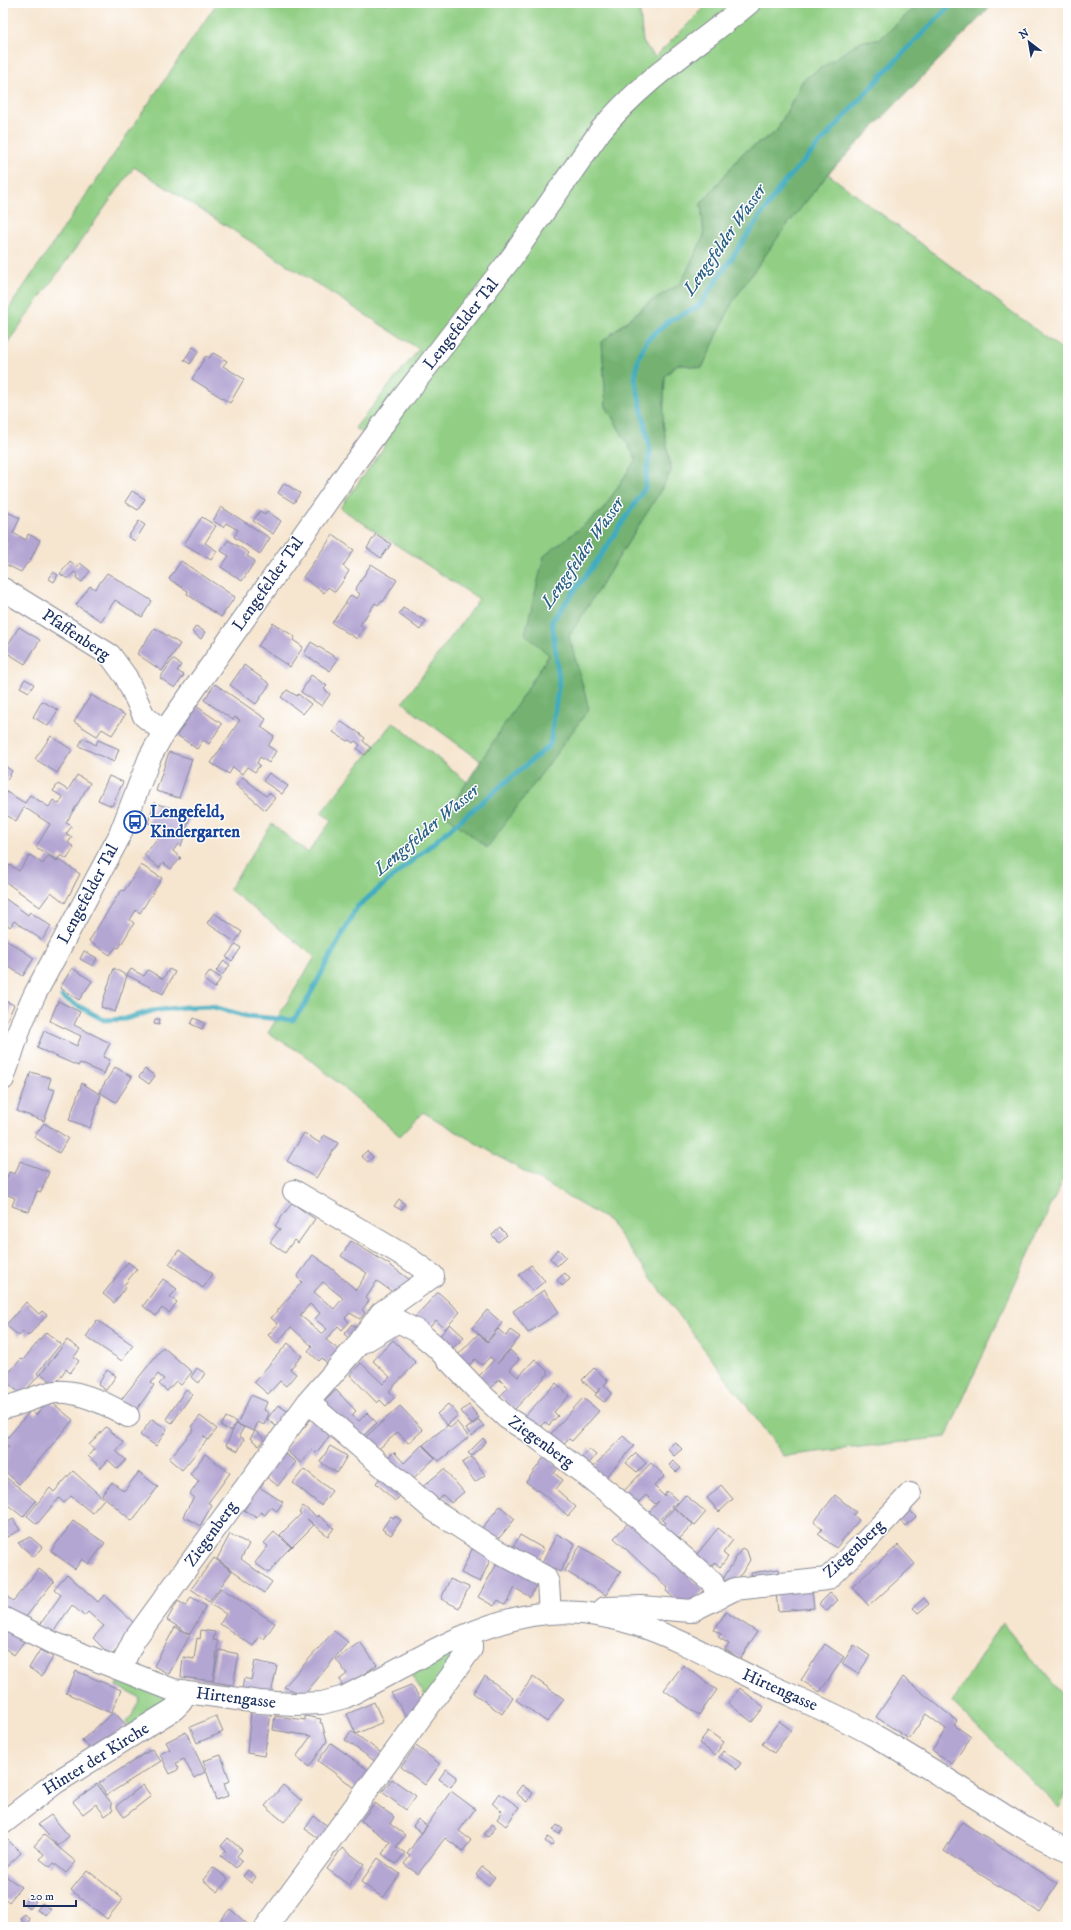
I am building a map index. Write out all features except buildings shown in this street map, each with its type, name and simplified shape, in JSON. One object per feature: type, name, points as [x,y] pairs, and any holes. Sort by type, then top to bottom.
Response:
[{"type":"street","name":"Lengefelder Tal","points":[[3,1078],[22,1022],[35,994],[119,837],[150,757],[164,732],[350,469],[401,400],[512,257],[601,130],[619,109],[646,84],[749,3]]},
{"type":"street","name":"Pfaffenberg","points":[[3,589],[110,654],[126,677],[144,716],[164,732]]},
{"type":"street","name":"Ziegenberg","points":[[120,1669],[134,1640],[308,1402],[356,1346],[381,1313],[433,1276],[408,1258],[294,1191]]},
{"type":"street","name":"Ziegenberg","points":[[356,1346],[398,1321],[417,1331],[435,1346],[481,1394],[507,1418],[531,1433],[613,1496],[712,1582],[719,1598]]},
{"type":"street","points":[[3,1408],[17,1405],[50,1393],[67,1392],[110,1406],[128,1416]]},
{"type":"street","points":[[308,1402],[432,1509],[491,1548],[545,1577],[549,1584],[550,1613]]},
{"type":"street","name":"Ziegenberg","points":[[586,1613],[611,1607],[691,1611],[735,1589],[827,1579],[865,1542],[910,1494]]},
{"type":"street","name":"Hirtengasse","points":[[3,1618],[53,1643],[168,1688],[183,1692],[302,1705],[333,1701],[359,1690],[439,1648],[468,1635],[517,1618],[550,1613],[586,1613],[622,1620],[658,1632],[822,1709],[873,1735],[1036,1835],[1068,1850]]},
{"type":"street","points":[[266,1927],[468,1652],[472,1645],[468,1635]]},
{"type":"street","name":"Hinter der Kirche","points":[[3,1823],[55,1783],[174,1709],[181,1702],[183,1692]]},
{"type":"green space","points":[[217,3],[639,3],[643,42],[655,57],[709,3],[920,3],[879,40],[861,41],[803,80],[776,132],[743,153],[701,204],[704,236],[681,283],[648,303],[602,342],[606,406],[636,459],[602,511],[544,557],[549,655],[481,761],[415,713],[403,702],[479,599],[340,508],[385,446],[355,428],[419,349],[134,167],[3,349],[3,317]]},
{"type":"green space","points":[[920,3],[994,3],[828,174],[781,233],[733,301],[702,368],[678,364],[665,376],[663,423],[671,471],[658,495],[569,636],[589,709],[487,848],[446,815],[549,655],[525,634],[544,556],[602,511],[636,459],[606,406],[602,342],[649,303],[681,283],[704,236],[701,204],[743,153],[776,132],[803,80],[861,41],[879,40]]},
{"type":"green space","points":[[828,174],[1068,354],[1068,1169],[946,1437],[784,1456],[609,1221],[423,1112],[400,1136],[308,1057],[268,1033],[315,957],[229,889],[272,824],[308,853],[332,820],[321,813],[393,722],[467,782],[446,815],[589,709],[569,636],[658,495],[671,471],[663,423],[665,376],[678,364],[702,368],[733,301],[781,233]]},
{"type":"green space","points":[[1002,1623],[1068,1701],[1068,1790],[1059,1807],[952,1702]]},
{"type":"green space","points":[[457,1650],[427,1698],[409,1672]]},
{"type":"green space","points":[[120,1678],[171,1699],[130,1729],[126,1722],[133,1714],[140,1698],[116,1686]]},
{"type":"waterway","name":"Lengefelder Wasser","points":[[62,997],[104,1020],[125,1019],[152,1011],[210,1006],[246,1016],[293,1020],[305,1004],[357,907],[550,745],[559,681],[552,621],[604,551],[645,488],[650,449],[635,379],[638,359],[647,340],[669,321],[699,306],[781,186],[894,62],[953,3]]},
{"type":"place","name":"Lengefeld, Kindergarten","points":[[135,822]]}]
